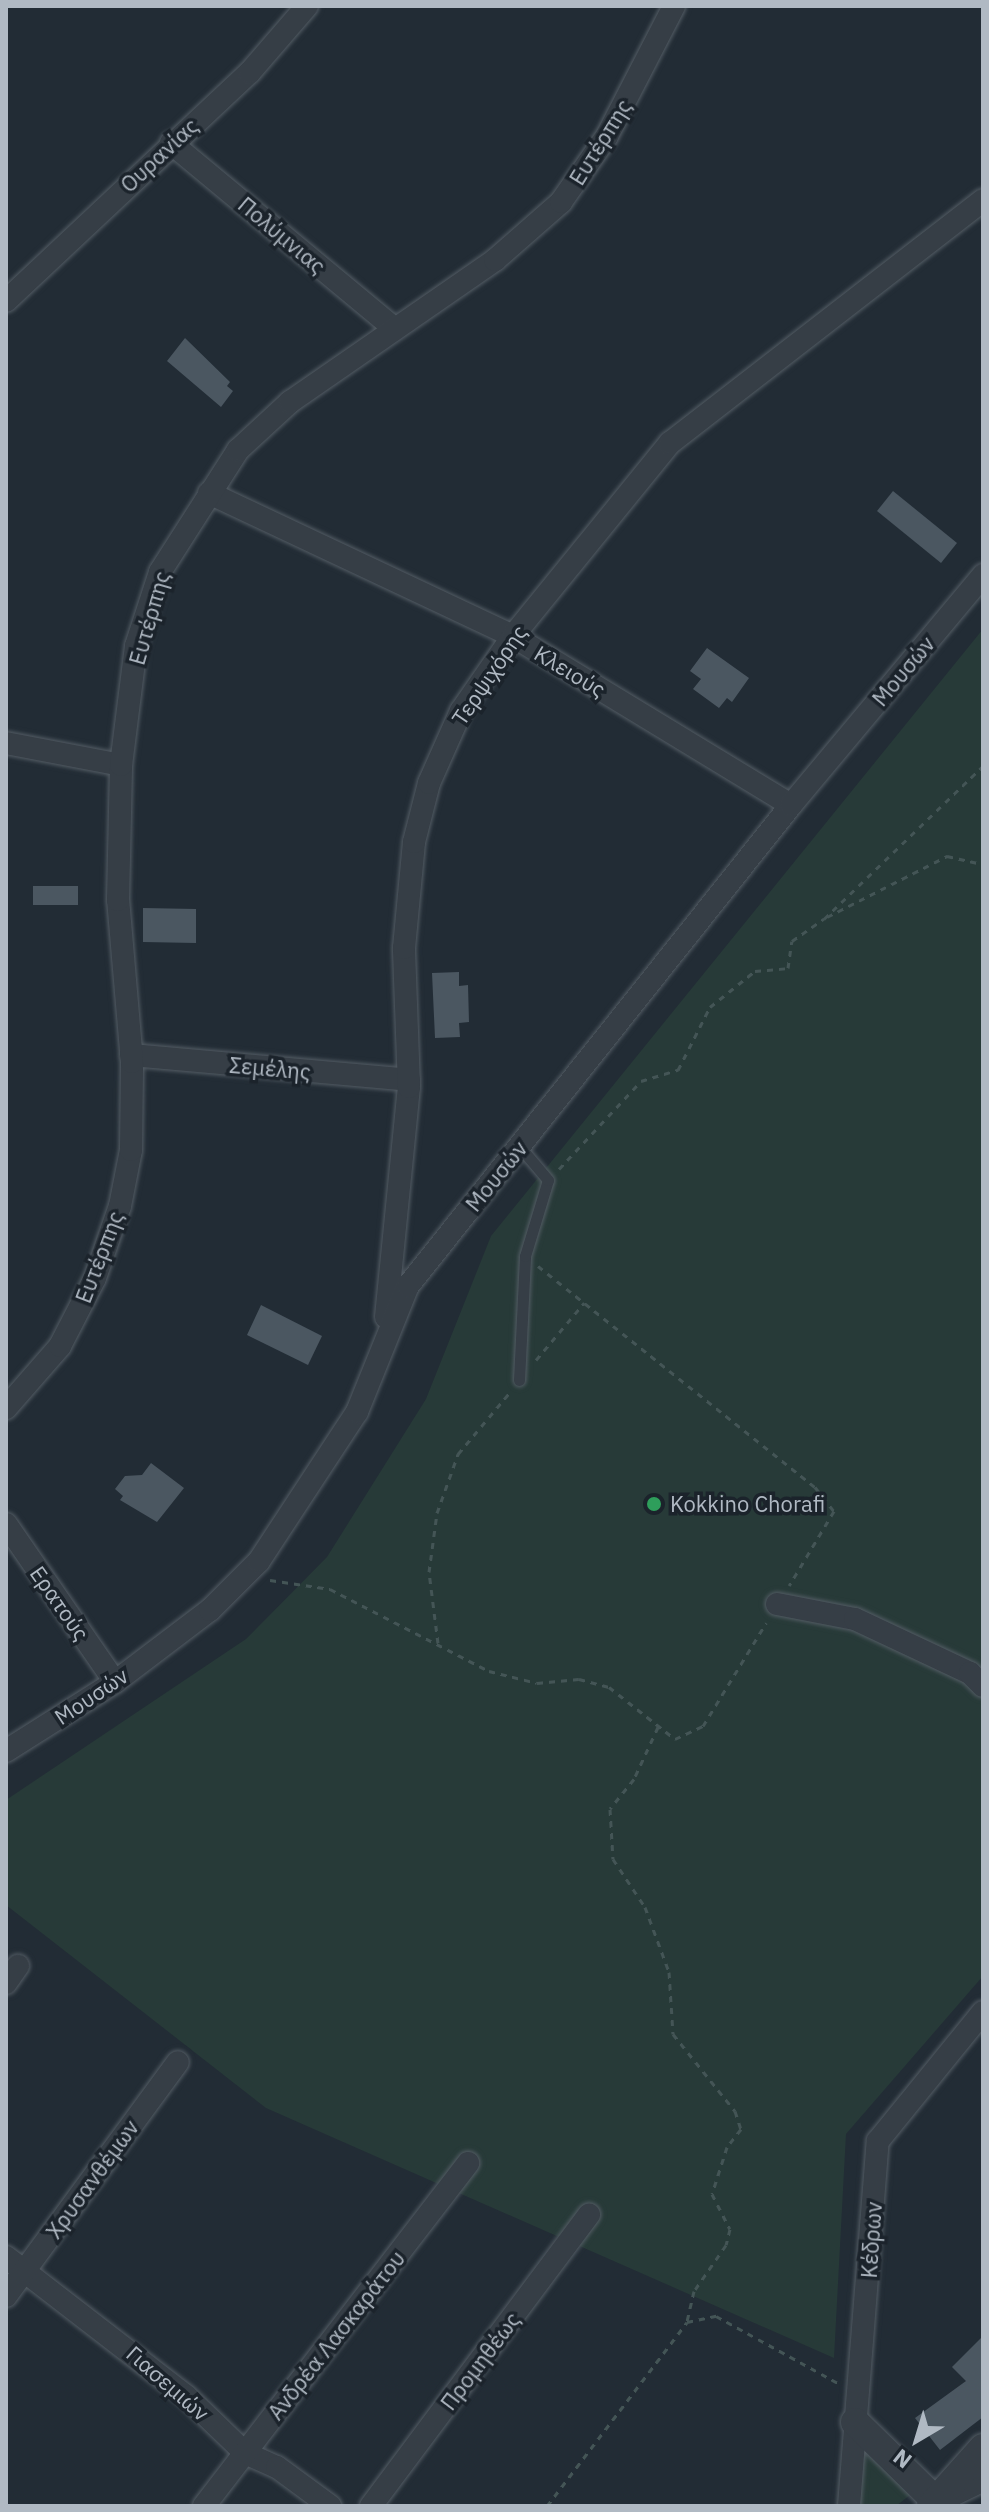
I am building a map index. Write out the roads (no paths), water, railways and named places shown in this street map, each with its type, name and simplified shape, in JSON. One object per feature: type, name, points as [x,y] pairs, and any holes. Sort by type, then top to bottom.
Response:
[{"type":"street","name":"Ουρανίας","points":[[6,301],[250,72],[307,6]]},
{"type":"street","name":"Ευτέρπης","points":[[6,1408],[60,1346],[95,1278],[120,1206],[131,1150],[131,1055],[118,900],[121,765],[136,646],[160,572],[238,450],[290,402],[393,327],[495,260],[561,202],[607,136],[674,6]]},
{"type":"street","name":"Πολύμνιας","points":[[171,143],[393,327]]},
{"type":"street","name":"Τερψιχόρης","points":[[383,1346],[400,1281],[409,1080],[404,948],[414,842],[429,783],[461,711],[513,636],[670,443],[983,200]]},
{"type":"street","name":"Κλειούς","points":[[209,493],[513,636],[791,805]]},
{"type":"street","name":"Μουσών","points":[[400,1281],[520,1147],[791,805],[983,575]]},
{"type":"street","points":[[6,743],[121,765]]},
{"type":"street","name":"Σεμέλης","points":[[131,1055],[409,1080]]},
{"type":"street","name":"Μουσών","points":[[6,1751],[115,1682],[210,1610],[243,1577],[357,1412],[383,1346]]},
{"type":"street","name":"Ερατούς","points":[[6,1524],[115,1682]]},
{"type":"street","points":[[777,1604],[855,1619],[970,1673],[983,1686]]},
{"type":"street","name":"Κέδρων","points":[[849,2506],[878,2141],[983,2012]]},
{"type":"street","name":"Χρυσανθέμων","points":[[6,2296],[178,2062]]},
{"type":"street","name":"Ανδρέα Λασκαράτου","points":[[204,2506],[468,2163]]},
{"type":"street","name":"Προμηθέως","points":[[371,2506],[589,2215]]},
{"type":"street","name":"Γιασεμιών","points":[[6,2257],[175,2386],[245,2453],[277,2467],[330,2506]]},
{"type":"street","points":[[857,2408],[933,2503]]},
{"type":"street","points":[[933,2503],[983,2448]]},
{"type":"street","points":[[933,2503],[983,2477]]},
{"type":"lane","points":[[519,1380],[525,1256],[548,1180],[520,1147]]},
{"type":"place","name":"Kokkino Chorafi","points":[[654,1504]]}]
